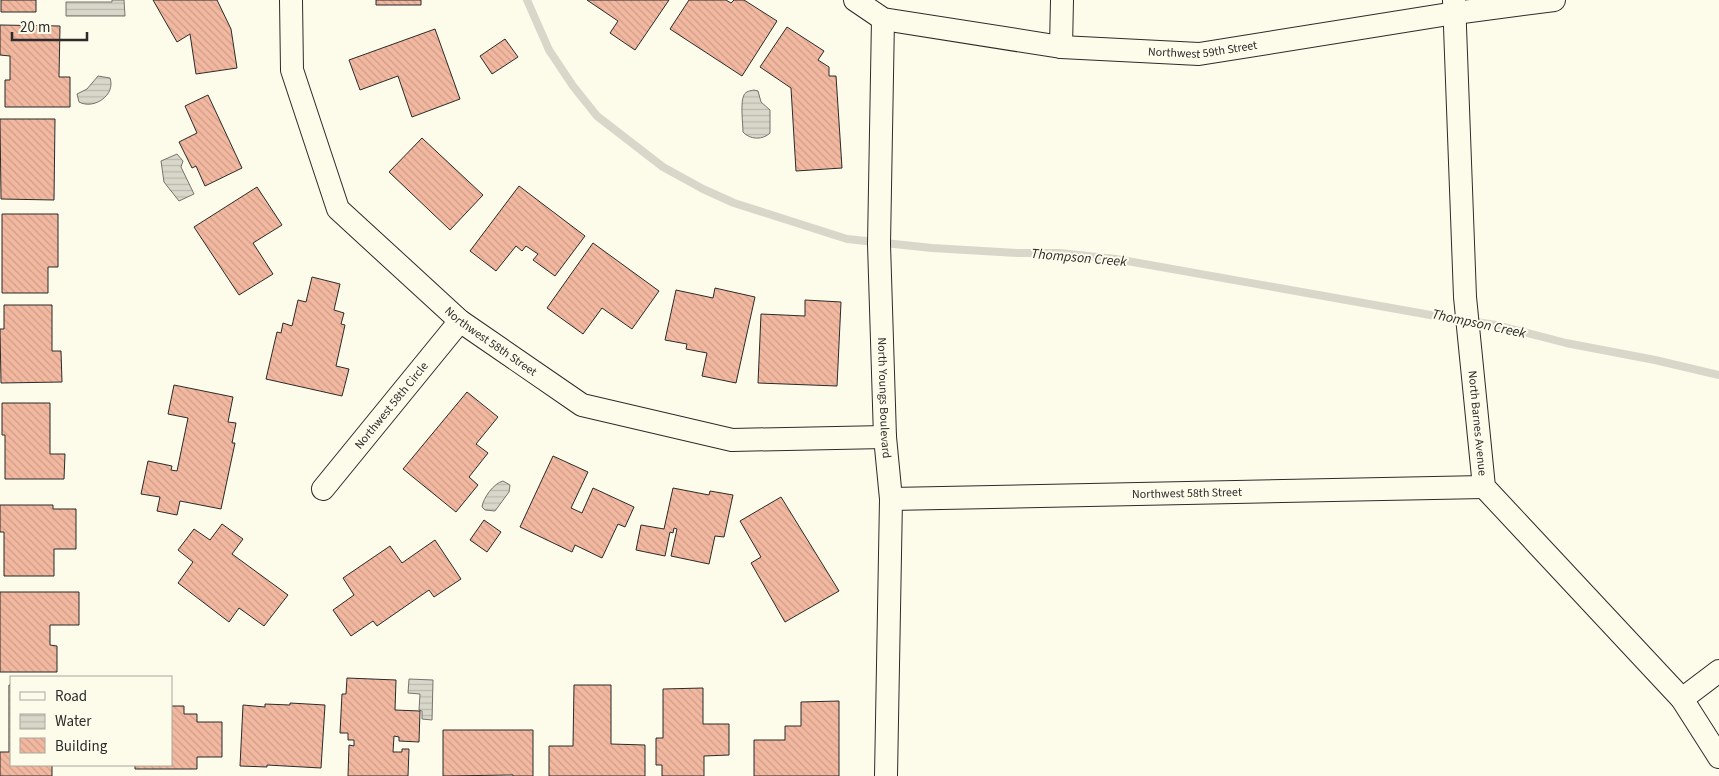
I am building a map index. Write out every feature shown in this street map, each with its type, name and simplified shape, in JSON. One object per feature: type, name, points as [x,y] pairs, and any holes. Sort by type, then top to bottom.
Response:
[{"type":"street","name":"Northwest 58th Street","points":[[291,0],[292,70],[338,209],[460,321],[582,405],[732,440],[885,437]]},
{"type":"street","name":"Northwest 59th Street","points":[[855,0],[883,19],[1061,47],[1199,54],[1455,7],[1554,0]]},
{"type":"street","points":[[1061,47],[1062,0]]},
{"type":"street","name":"North Barnes Avenue","points":[[1455,7],[1465,298],[1484,487],[1682,699],[1719,757]]},
{"type":"street","name":"North Youngs Boulevard","points":[[883,19],[880,271],[885,437],[891,499],[886,776]]},
{"type":"street","name":"Northwest 58th Circle","points":[[323,489],[460,321]]},
{"type":"street","name":"Northwest 58th Street","points":[[891,499],[1484,487]]},
{"type":"street","points":[[1682,699],[1719,671]]},
{"type":"water","points":[[112,0],[124,0],[125,16],[66,16],[66,2],[112,2]]},
{"type":"water","points":[[98,76],[110,78],[110,90],[107,95],[91,104],[79,102],[77,94],[87,89]]},
{"type":"water","points":[[748,91],[758,91],[761,102],[770,110],[770,133],[760,138],[749,137],[743,132],[743,98]]},
{"type":"water","points":[[177,154],[183,161],[181,167],[194,194],[179,201],[164,182],[161,161]]},
{"type":"water","points":[[503,481],[510,485],[509,492],[495,511],[485,510],[482,507],[487,495],[496,485]]},
{"type":"water","points":[[409,679],[433,680],[432,720],[422,719],[422,711],[419,710],[420,694],[408,693]]},
{"type":"building","points":[[1,0],[36,0],[36,12],[1,12]]},
{"type":"building","points":[[153,0],[217,0],[231,29],[237,68],[196,74],[190,34],[177,42]]},
{"type":"building","points":[[376,0],[421,0],[421,5],[376,5]]},
{"type":"building","points":[[587,0],[669,0],[635,50],[610,33],[618,21]]},
{"type":"building","points":[[689,0],[726,0],[731,3],[734,0],[744,0],[777,21],[742,76],[670,29]]},
{"type":"building","points":[[0,25],[60,26],[59,77],[70,77],[70,107],[5,107],[5,80],[10,80],[10,56],[0,55]]},
{"type":"building","points":[[787,27],[824,51],[818,60],[829,67],[829,76],[836,76],[842,168],[796,171],[791,88],[760,67]]},
{"type":"building","points":[[435,29],[460,99],[412,117],[398,76],[360,90],[349,60]]},
{"type":"building","points":[[505,39],[518,57],[492,74],[480,56]]},
{"type":"building","points":[[208,95],[242,168],[205,186],[196,166],[192,168],[179,142],[197,133],[185,106]]},
{"type":"building","points":[[0,119],[55,119],[54,200],[1,199]]},
{"type":"building","points":[[422,138],[483,195],[450,230],[389,172]]},
{"type":"building","points":[[519,186],[585,236],[555,276],[533,260],[538,254],[526,246],[522,251],[516,246],[496,271],[470,251]]},
{"type":"building","points":[[257,187],[282,225],[253,243],[273,274],[239,295],[194,227]]},
{"type":"building","points":[[2,214],[58,214],[58,267],[48,267],[48,293],[2,293]]},
{"type":"building","points":[[593,243],[659,291],[632,329],[602,308],[583,334],[547,308]]},
{"type":"building","points":[[312,277],[340,284],[334,310],[344,313],[341,324],[345,325],[336,366],[349,369],[342,396],[266,379],[277,332],[281,333],[283,323],[292,326],[298,300],[306,302]]},
{"type":"building","points":[[715,288],[755,297],[736,383],[702,376],[707,353],[686,349],[687,344],[665,340],[676,290],[713,298]]},
{"type":"building","points":[[805,300],[841,302],[837,386],[758,383],[761,314],[805,316]]},
{"type":"building","points":[[4,305],[52,305],[52,351],[61,351],[62,382],[1,383],[0,329],[4,329]]},
{"type":"building","points":[[174,385],[233,397],[228,422],[236,423],[232,443],[235,443],[221,509],[180,501],[177,515],[157,511],[160,497],[141,494],[148,461],[172,466],[171,470],[177,471],[188,418],[168,414]]},
{"type":"building","points":[[467,392],[498,417],[476,444],[488,453],[469,477],[478,485],[456,512],[403,469]]},
{"type":"building","points":[[2,403],[50,403],[50,454],[65,454],[64,479],[5,479],[5,435],[2,435]]},
{"type":"building","points":[[553,456],[588,472],[571,508],[582,513],[593,488],[634,507],[625,527],[618,524],[602,558],[575,545],[572,552],[520,527]]},
{"type":"building","points":[[673,488],[709,495],[710,491],[733,495],[724,537],[715,536],[709,564],[671,556],[677,529],[674,528],[673,533],[670,532],[665,556],[636,550],[641,525],[664,529]]},
{"type":"building","points":[[781,497],[839,591],[785,622],[751,563],[761,557],[740,521]]},
{"type":"building","points":[[0,505],[53,505],[53,509],[76,509],[76,549],[54,549],[54,576],[4,576],[4,532],[0,532]]},
{"type":"building","points":[[484,520],[501,532],[487,552],[470,540]]},
{"type":"building","points":[[222,524],[243,539],[232,554],[288,595],[264,626],[239,608],[229,622],[178,583],[193,562],[178,550],[194,529],[210,540]]},
{"type":"building","points":[[435,540],[461,579],[434,597],[429,590],[377,626],[373,621],[351,636],[333,610],[354,595],[343,578],[390,546],[402,563]]},
{"type":"building","points":[[0,592],[79,592],[79,625],[50,625],[50,645],[57,646],[57,672],[0,672]]},
{"type":"building","points":[[347,678],[396,680],[395,710],[420,711],[419,742],[399,741],[399,737],[394,736],[393,752],[402,752],[402,749],[409,749],[408,776],[348,776],[349,745],[354,746],[354,740],[348,740],[348,733],[340,733],[342,694],[346,694]]},
{"type":"building","points":[[10,685],[10,766],[52,766],[52,776],[0,776],[0,752],[9,752]]},
{"type":"building","points":[[574,685],[611,685],[611,744],[645,745],[645,776],[549,776],[549,746],[573,746]]},
{"type":"building","points":[[703,688],[703,724],[729,724],[729,755],[704,756],[704,776],[662,776],[662,765],[656,765],[656,738],[663,738],[663,689]]},
{"type":"building","points":[[839,701],[839,776],[754,776],[754,740],[785,740],[785,726],[801,726],[801,702]]},
{"type":"building","points":[[290,703],[325,705],[321,768],[267,765],[267,767],[240,766],[243,705],[265,707],[265,704],[290,705]]},
{"type":"building","points":[[172,706],[184,706],[184,714],[197,714],[197,722],[222,722],[222,757],[197,757],[197,769],[135,769],[135,766],[172,766]]},
{"type":"building","points":[[443,730],[533,730],[533,776],[443,776]]},
{"type":"waterway","name":"Thompson Creek","points":[[527,0],[549,50],[573,86],[597,116],[663,167],[703,189],[734,203],[847,239],[932,248],[1017,253],[1060,253],[1116,259],[1496,325],[1566,343],[1655,360],[1719,375]]}]
